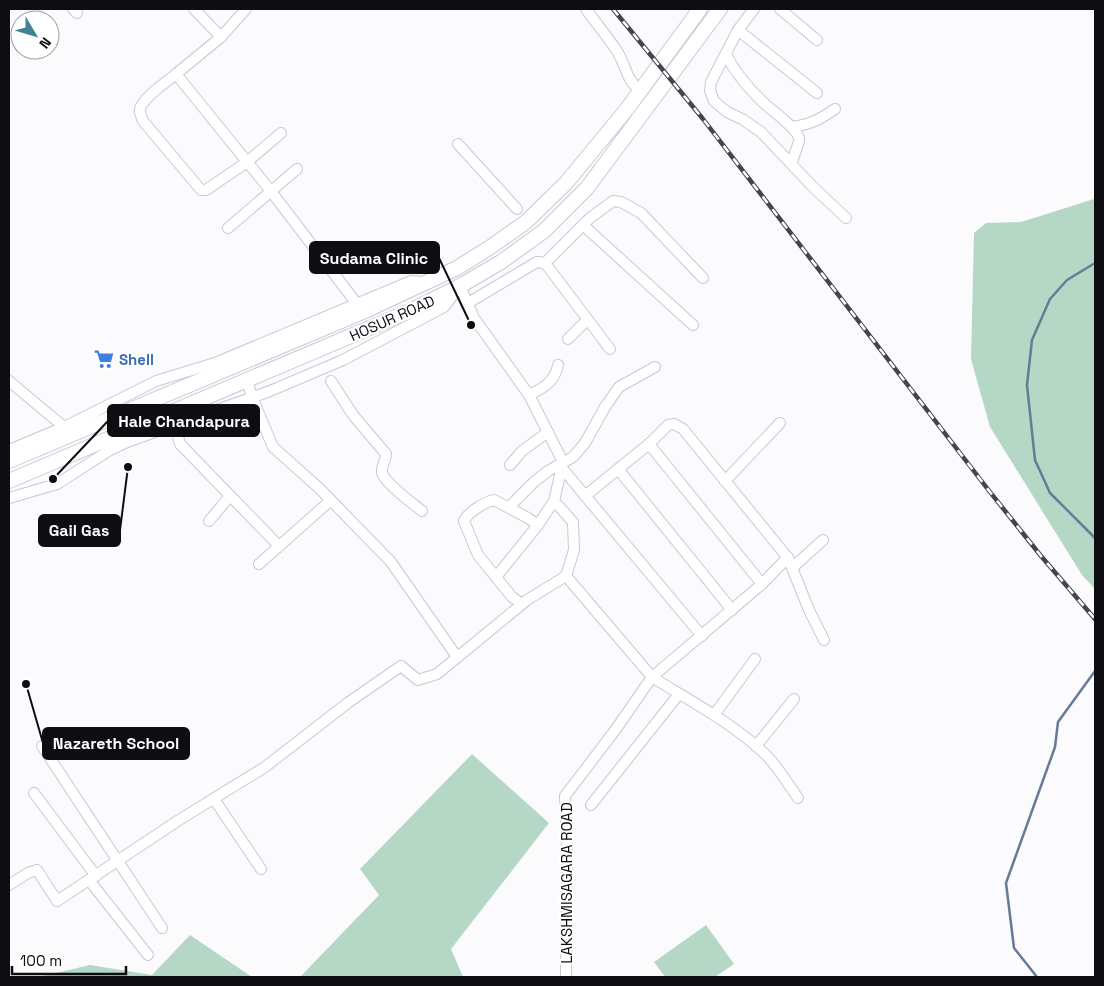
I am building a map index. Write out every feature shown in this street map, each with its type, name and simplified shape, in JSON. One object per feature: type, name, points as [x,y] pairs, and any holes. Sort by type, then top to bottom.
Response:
[{"type":"highway","name":"HOSUR ROAD","points":[[9,461],[364,311],[456,268],[489,248],[533,216],[566,183],[641,91],[700,9]]},
{"type":"highway","name":"HOSUR ROAD","points":[[9,481],[173,418],[247,380],[412,310],[460,286],[501,262],[544,231],[587,188],[716,14]]},
{"type":"street","points":[[194,9],[221,38]]},
{"type":"street","points":[[246,9],[221,38],[148,98],[139,111],[143,120],[202,190],[206,190],[248,162],[281,134]]},
{"type":"street","points":[[586,9],[616,50],[632,85],[641,91]]},
{"type":"street","points":[[754,9],[738,30],[711,82],[710,91],[714,101],[727,112],[762,132],[812,186],[846,218]]},
{"type":"street","points":[[780,9],[817,40]]},
{"type":"street","points":[[738,30],[817,93]]},
{"type":"street","points":[[726,54],[732,67],[745,84],[778,117],[792,127],[799,137],[799,143],[795,149],[792,164]]},
{"type":"street","points":[[176,74],[248,162],[357,304]]},
{"type":"street","points":[[792,127],[818,121],[835,109]]},
{"type":"street","points":[[458,144],[517,209]]},
{"type":"street","points":[[228,228],[270,190],[297,169]]},
{"type":"street","points":[[545,263],[583,225],[613,201],[621,202],[641,213],[703,278]]},
{"type":"street","points":[[583,225],[693,325]]},
{"type":"street","points":[[468,303],[537,262],[545,263],[610,350]]},
{"type":"street","points":[[9,450],[64,427],[156,381],[215,363],[411,281],[426,282]]},
{"type":"street","points":[[9,498],[57,484],[113,448],[173,418],[252,397],[343,360],[387,339],[444,307],[460,286],[474,318],[530,395],[562,465],[585,496],[702,636]]},
{"type":"street","points":[[568,339],[587,320]]},
{"type":"street","points":[[530,395],[549,384],[556,374],[558,364]]},
{"type":"street","points":[[509,507],[534,482],[573,457],[585,442],[619,387],[655,367]]},
{"type":"street","points":[[247,380],[252,397],[274,447],[331,500],[391,562],[457,657]]},
{"type":"street","points":[[9,381],[64,427]]},
{"type":"street","points":[[331,381],[353,415],[386,454],[386,460],[382,468],[387,480],[422,511]]},
{"type":"street","points":[[173,418],[180,444],[279,546]]},
{"type":"street","points":[[726,481],[780,423]]},
{"type":"street","points":[[585,496],[649,444],[668,425],[674,424],[683,429],[788,557],[809,610],[824,640]]},
{"type":"street","points":[[510,465],[522,451],[548,432]]},
{"type":"street","points":[[649,444],[762,584]]},
{"type":"street","points":[[496,577],[538,525],[554,501],[562,465]]},
{"type":"street","points":[[618,469],[732,610]]},
{"type":"street","points":[[208,521],[230,496]]},
{"type":"street","points":[[259,564],[331,500]]},
{"type":"street","points":[[522,604],[512,597],[476,551],[464,521],[466,517],[494,500],[538,525]]},
{"type":"street","points":[[9,886],[28,873],[37,870],[58,901],[265,767],[349,702],[401,666],[418,680],[437,674],[522,604],[566,576],[574,550],[573,522],[554,501]]},
{"type":"street","points":[[792,568],[823,540]]},
{"type":"street","name":"LAKSHMISAGARA ROAD","points":[[566,977],[567,849],[565,796],[616,729],[652,677],[762,584],[788,557]]},
{"type":"street","points":[[566,576],[652,677],[714,715],[756,746],[767,756],[798,798]]},
{"type":"street","points":[[714,715],[755,659]]},
{"type":"street","points":[[592,805],[679,694]]},
{"type":"street","points":[[756,746],[794,699]]},
{"type":"street","points":[[42,746],[162,928]]},
{"type":"street","points":[[34,793],[148,955]]},
{"type":"street","points":[[214,799],[261,869]]},
{"type":"green space","points":[[1094,199],[1095,589],[1082,575],[990,427],[971,359],[974,233],[986,223],[1021,222]]},
{"type":"green space","points":[[472,754],[549,823],[451,949],[463,977],[300,977],[379,895],[360,869]]},
{"type":"green space","points":[[706,925],[734,964],[715,977],[665,977],[654,962]]},
{"type":"green space","points":[[190,935],[252,977],[39,977],[90,965],[152,975]]},
{"type":"waterway","points":[[1095,263],[1067,280],[1050,299],[1032,340],[1027,385],[1035,460],[1050,493],[1095,538]]},
{"type":"waterway","points":[[1037,977],[1014,948],[1006,883],[1055,747],[1058,722],[1095,671]]},
{"type":"railway","points":[[613,9],[703,119],[990,492],[1095,619]]},
{"type":"place","name":"Sudama Clinic","points":[[471,325]]},
{"type":"place","name":"Shell","points":[[104,359]]},
{"type":"place","name":"Gail Gas","points":[[128,467]]},
{"type":"place","name":"Hale Chandapura","points":[[53,479]]},
{"type":"place","name":"Nazareth School","points":[[26,684]]}]
